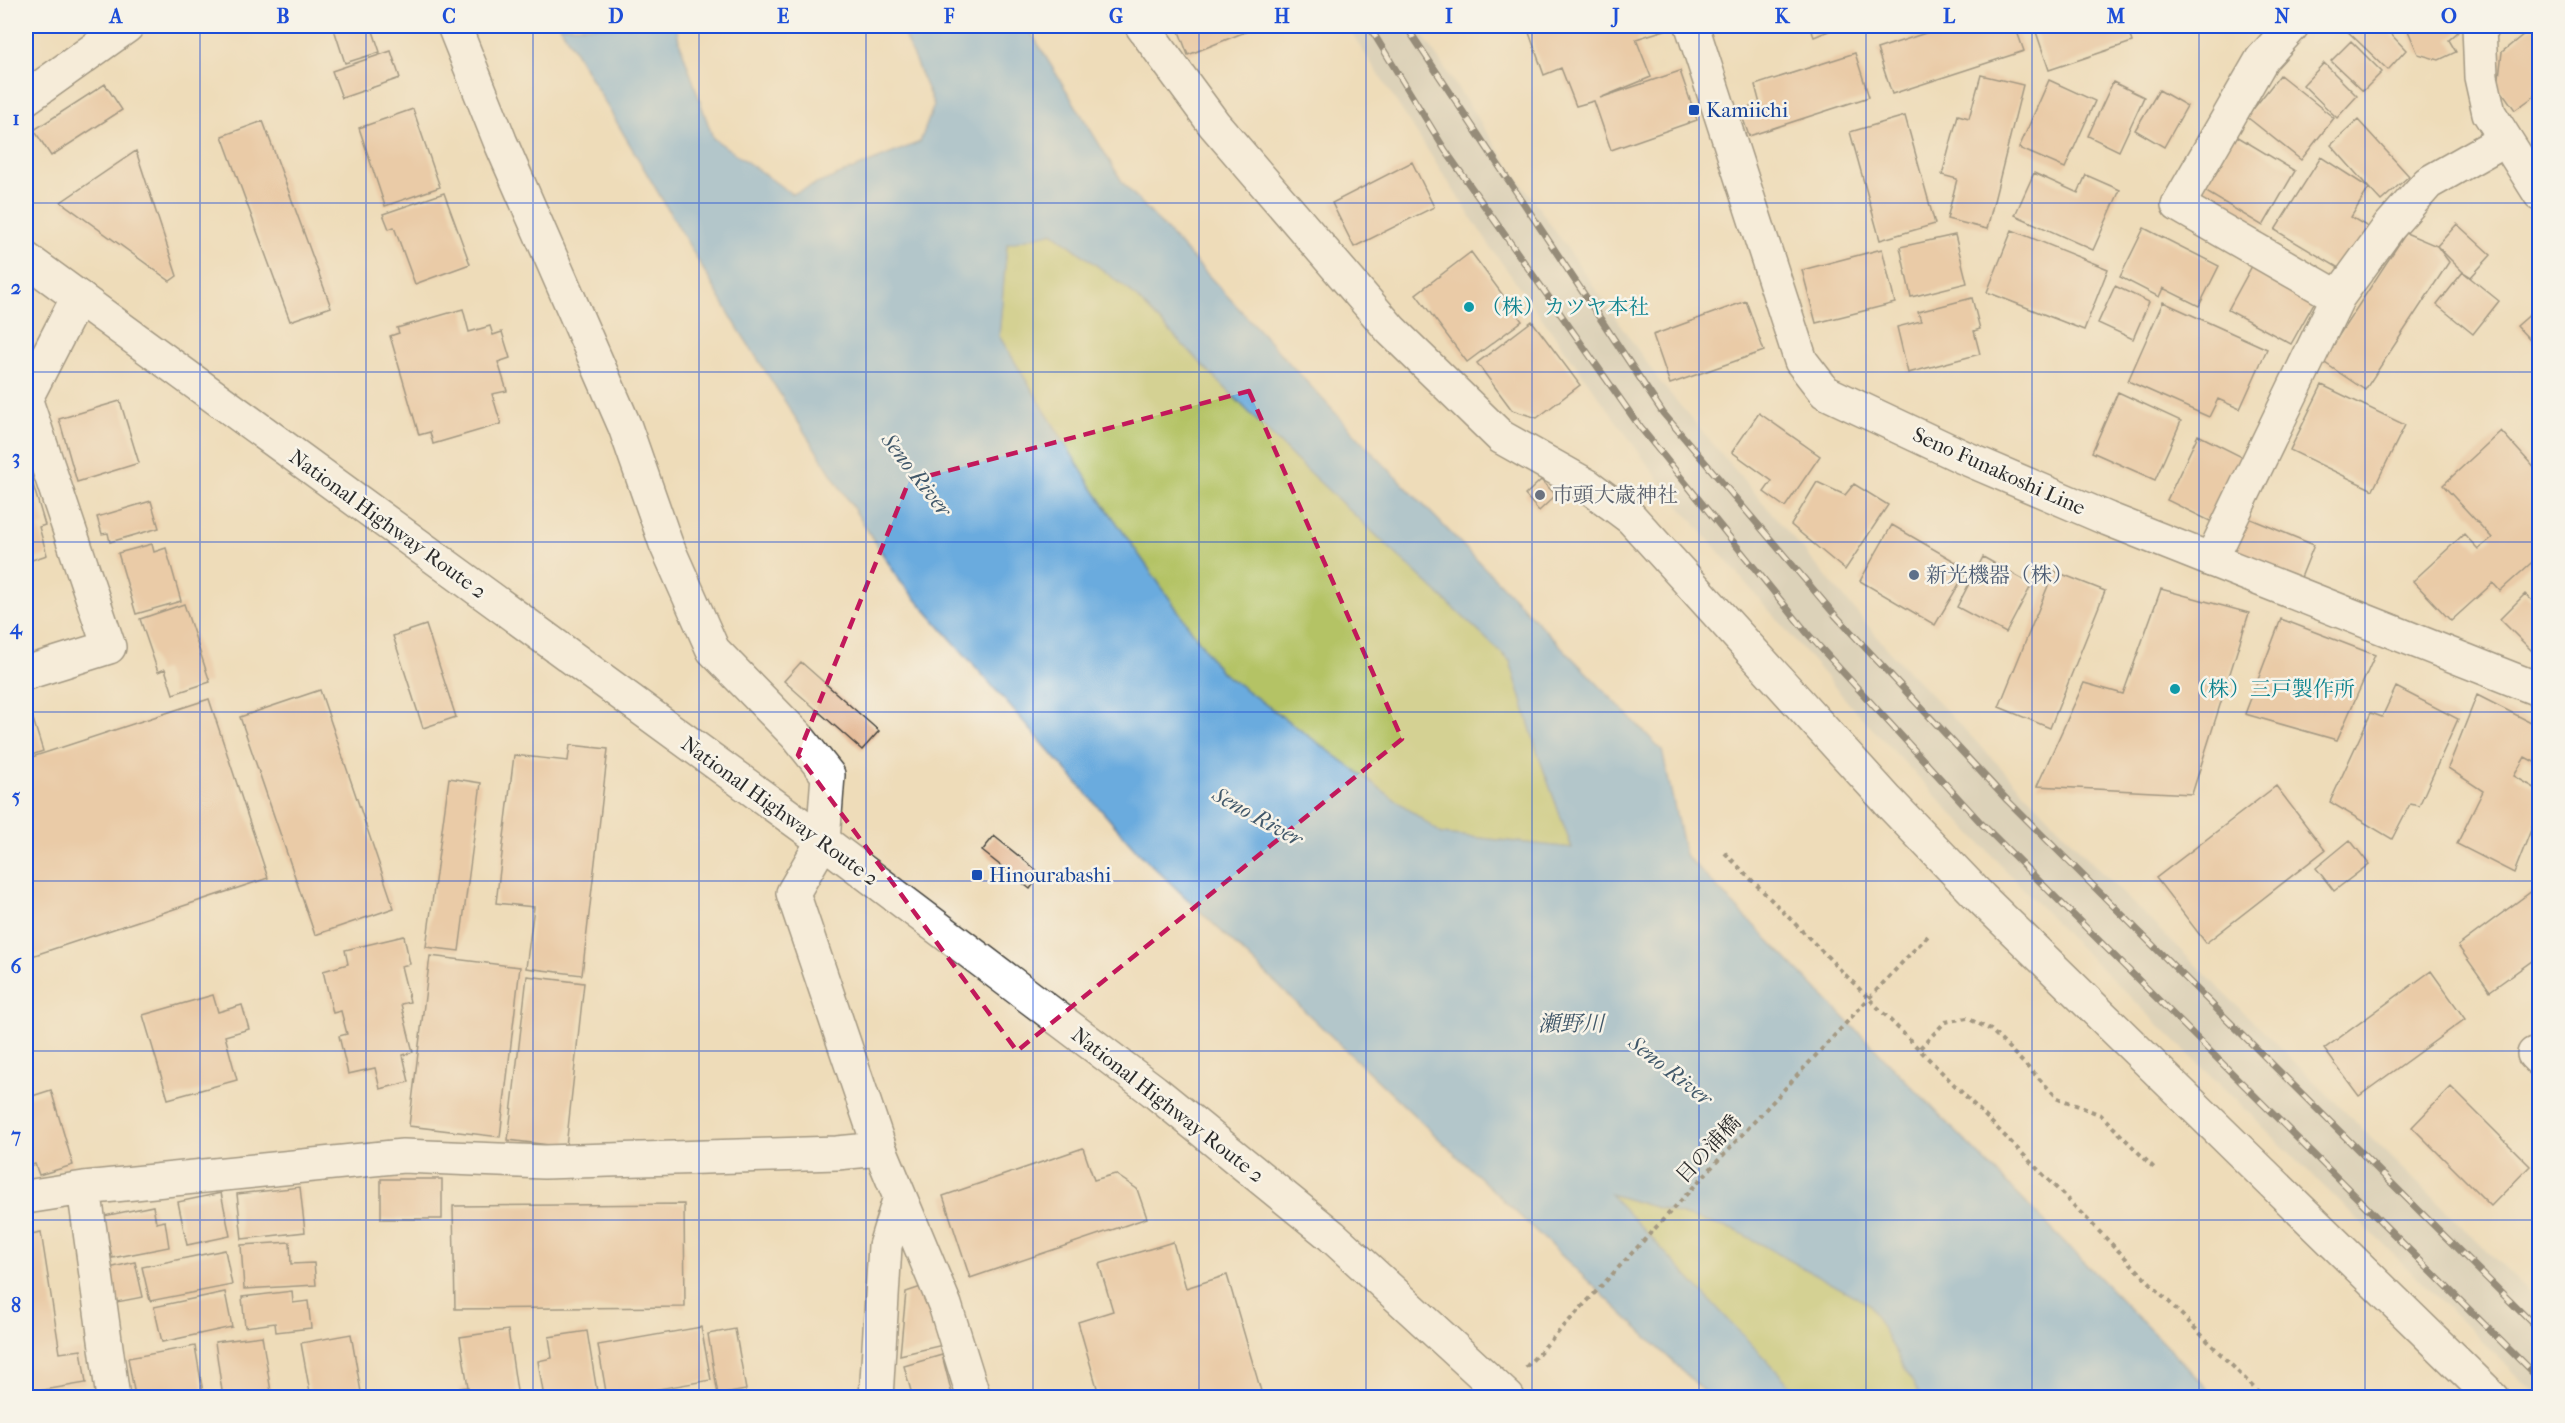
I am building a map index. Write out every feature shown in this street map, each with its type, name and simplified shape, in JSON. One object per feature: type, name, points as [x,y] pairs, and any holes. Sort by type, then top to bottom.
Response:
[{"type":"main road","points":[[26,98],[127,26]]},
{"type":"main road","points":[[454,26],[500,141],[625,427],[666,544],[713,650],[798,736],[828,775],[823,841],[793,893],[880,1149],[945,1305],[974,1398]]},
{"type":"main road","points":[[1143,26],[1214,124],[1391,330],[1501,437],[1587,486],[1631,518],[1888,801],[1981,898],[2493,1398]]},
{"type":"main road","name":"Seno Funakoshi Line","points":[[1692,26],[1801,361],[1825,392],[1973,461],[2211,560],[2540,690]]},
{"type":"main road","points":[[2292,26],[2262,59],[2178,205],[2338,297]]},
{"type":"main road","points":[[2479,26],[2481,77],[2489,113],[2540,194]]},
{"type":"main road","points":[[2211,560],[2338,297],[2390,227],[2428,183],[2504,140]]},
{"type":"main road","name":"National Highway Route 2","points":[[26,259],[823,841],[1154,1091],[1332,1236],[1508,1398]]},
{"type":"main road","points":[[26,673],[109,647],[26,399],[78,297]]},
{"type":"main road","points":[[26,1197],[84,1188],[403,1156],[544,1162],[837,1153],[880,1149]]},
{"type":"main road","points":[[84,1188],[113,1398]]},
{"type":"main road","points":[[871,1397],[885,1246],[900,1197]]},
{"type":"path","points":[[1725,853],[2264,1398]]},
{"type":"path","name":"日の浦橋","points":[[1526,1367],[1931,933]]},
{"type":"path","points":[[1920,1048],[1945,1022],[1967,1018],[1991,1030],[2058,1098],[2101,1115],[2155,1169]]},
{"type":"highlighted area","points":[[1249,391],[1402,739],[1017,1051],[798,755],[909,481]]},
{"type":"shaded area","points":[[1347,26],[1417,26],[1491,139],[1661,383],[1893,655],[2108,879],[2539,1302],[2539,1397],[2065,933],[1851,706],[1670,495],[1491,248]]},
{"type":"green space","points":[[1052,232],[1129,290],[1294,458],[1510,661],[1539,757],[1572,848],[1442,834],[1220,671],[1091,486],[999,336],[1007,244]]},
{"type":"green space","points":[[1609,1194],[1737,1231],[1869,1304],[1921,1397],[1801,1397]]},
{"type":"water","name":"瀬野川","points":[[560,26],[676,26],[679,41],[713,138],[792,194],[920,142],[934,105],[900,26],[1027,26],[1123,183],[1365,445],[1662,750],[1685,855],[2216,1397],[1921,1397],[1869,1304],[1737,1231],[1610,1194],[1801,1397],[1710,1397],[1138,852],[900,581],[739,330]],"holes":[[[1053,232],[1129,290],[1294,458],[1510,661],[1539,757],[1572,848],[1442,834],[1220,671],[1091,486],[999,336],[1007,244]]]},
{"type":"building","points":[[333,26],[380,26],[372,28],[380,52],[345,63]]},
{"type":"building","points":[[1177,26],[1260,26],[1188,55]]},
{"type":"building","points":[[1664,26],[1665,30],[1636,39],[1651,77],[1600,98],[1680,71],[1697,120],[1611,150],[1594,101],[1576,106],[1561,68],[1544,75],[1527,27]]},
{"type":"building","points":[[1810,26],[1841,26],[1814,37]]},
{"type":"building","points":[[1947,26],[2015,26],[2024,51],[1892,94],[1877,49]]},
{"type":"building","points":[[2034,26],[2127,26],[2132,42],[2049,70]]},
{"type":"building","points":[[2342,26],[2383,26],[2406,50],[2388,70]]},
{"type":"building","points":[[2406,26],[2455,26],[2458,32],[2449,40],[2456,52],[2439,60],[2418,54]]},
{"type":"building","points":[[2534,26],[2540,26],[2540,92],[2515,110],[2498,86],[2502,52]]},
{"type":"building","points":[[2351,41],[2382,72],[2363,91],[2331,61]]},
{"type":"building","points":[[391,51],[400,78],[342,98],[332,71]]},
{"type":"building","points":[[1855,53],[1869,97],[1749,136],[1740,110],[1760,104],[1755,85]]},
{"type":"building","points":[[2324,63],[2357,96],[2337,118],[2303,85]]},
{"type":"building","points":[[1981,75],[2023,85],[1987,229],[1947,219],[1957,179],[1942,175],[1958,115],[1969,118]]},
{"type":"building","points":[[2280,75],[2334,118],[2301,160],[2247,117]]},
{"type":"building","points":[[2049,80],[2095,101],[2065,168],[2019,148]]},
{"type":"building","points":[[2113,82],[2144,97],[2119,151],[2088,136]]},
{"type":"building","points":[[105,84],[122,110],[51,156],[34,130]]},
{"type":"building","points":[[2159,90],[2187,106],[2164,147],[2135,130]]},
{"type":"building","points":[[413,109],[440,187],[385,206],[359,128]]},
{"type":"building","points":[[1905,116],[1935,224],[1880,240],[1850,132]]},
{"type":"building","points":[[2358,120],[2409,176],[2381,201],[2331,145]]},
{"type":"building","points":[[263,121],[331,307],[290,321],[222,136]]},
{"type":"building","points":[[2235,135],[2295,171],[2263,226],[2203,190]]},
{"type":"building","points":[[136,151],[177,276],[170,281],[61,202]]},
{"type":"building","points":[[2321,157],[2369,188],[2351,217],[2373,230],[2347,273],[2275,230]]},
{"type":"building","points":[[1412,162],[1434,207],[1354,247],[1332,203]]},
{"type":"building","points":[[2034,173],[2078,193],[2086,175],[2120,190],[2093,250],[2015,215]]},
{"type":"building","points":[[444,193],[470,264],[415,284],[394,227],[389,229],[383,214]]},
{"type":"building","points":[[2457,224],[2491,255],[2471,277],[2437,246]]},
{"type":"building","points":[[2144,228],[2219,266],[2199,306],[2163,288],[2159,297],[2120,277]]},
{"type":"building","points":[[2012,230],[2108,269],[2084,330],[1987,292]]},
{"type":"building","points":[[2406,233],[2437,246],[2449,262],[2365,390],[2322,361]]},
{"type":"building","points":[[1955,235],[1967,283],[1911,297],[1900,247]]},
{"type":"building","points":[[1882,249],[1895,303],[1816,323],[1802,270]]},
{"type":"building","name":"（株）カツヤ本社","points":[[1471,252],[1522,321],[1467,362],[1416,294]]},
{"type":"building","points":[[2252,266],[2315,301],[2291,344],[2228,310]]},
{"type":"building","points":[[2463,272],[2499,301],[2473,334],[2437,305]]},
{"type":"building","points":[[2115,286],[2149,302],[2133,339],[2098,323]]},
{"type":"building","points":[[1972,298],[1980,329],[1974,331],[1980,354],[1908,373],[1897,327],[1921,321],[1918,312]]},
{"type":"building","points":[[1746,301],[1764,351],[1670,384],[1653,335]]},
{"type":"building","points":[[2163,302],[2267,349],[2240,409],[2218,399],[2209,417],[2128,381]]},
{"type":"building","points":[[2540,306],[2540,351],[2517,326]]},
{"type":"building","points":[[463,309],[469,332],[490,326],[493,335],[502,332],[510,358],[498,362],[507,391],[492,394],[501,424],[433,444],[430,432],[419,435],[390,336],[399,333],[397,328]]},
{"type":"building","points":[[1532,321],[1580,385],[1537,418],[1512,410],[1477,363]]},
{"type":"building","points":[[2322,385],[2405,425],[2373,490],[2290,450]]},
{"type":"building","points":[[2118,392],[2181,421],[2155,480],[2092,452]]},
{"type":"building","points":[[120,401],[139,463],[77,482],[59,419]]},
{"type":"building","points":[[1759,413],[1820,456],[1785,507],[1764,492],[1772,481],[1732,452]]},
{"type":"building","points":[[2501,431],[2540,474],[2540,555],[2500,591],[2493,583],[2451,621],[2413,581],[2464,534],[2478,549],[2492,538],[2443,485]]},
{"type":"building","points":[[2198,435],[2244,458],[2212,522],[2167,500]]},
{"type":"building","points":[[26,461],[45,525],[39,527],[47,555],[26,562]]},
{"type":"building","name":"市頭大歳神社","points":[[1541,480],[1556,495],[1539,511],[1525,495]]},
{"type":"building","points":[[1817,482],[1845,495],[1854,484],[1888,505],[1845,570],[1791,525]]},
{"type":"building","points":[[151,501],[159,528],[110,542],[108,533],[102,534],[97,517]]},
{"type":"building","points":[[2246,517],[2314,545],[2300,580],[2232,552]]},
{"type":"building","name":"新光機器（株）","points":[[1892,525],[1968,569],[1935,625],[1860,581]]},
{"type":"building","points":[[152,544],[154,552],[166,548],[181,601],[136,614],[118,553]]},
{"type":"building","points":[[1983,557],[2032,584],[2006,633],[1957,607]]},
{"type":"building","points":[[2054,571],[2105,591],[2050,728],[1999,707]]},
{"type":"building","name":"（株）三戸製作所","points":[[2161,589],[2249,613],[2192,794],[2037,786],[2084,683],[2123,694]]},
{"type":"building","points":[[2525,594],[2540,608],[2540,651],[2536,655],[2500,619]]},
{"type":"building","points":[[184,604],[210,682],[173,694],[165,669],[158,672],[140,619]]},
{"type":"building","points":[[2281,619],[2375,655],[2337,740],[2245,714]]},
{"type":"building","points":[[426,625],[456,717],[423,728],[393,636]]},
{"type":"building","points":[[801,662],[879,731],[862,750],[784,681]]},
{"type":"building","points":[[2396,687],[2458,719],[2419,806],[2410,804],[2392,839],[2330,802],[2371,713],[2382,717]]},
{"type":"building","points":[[320,690],[394,908],[315,935],[240,717]]},
{"type":"building","points":[[2477,695],[2534,724],[2540,715],[2540,765],[2525,757],[2514,776],[2540,791],[2540,807],[2514,873],[2457,844],[2483,791],[2448,768]]},
{"type":"building","points":[[209,699],[268,878],[26,958],[26,759]]},
{"type":"building","points":[[26,703],[28,703],[43,751],[26,757]]},
{"type":"building","points":[[570,745],[608,749],[582,975],[526,968],[534,907],[496,903],[514,755],[568,761]]},
{"type":"building","points":[[449,778],[481,783],[459,951],[426,947]]},
{"type":"building","points":[[2276,786],[2325,850],[2206,943],[2156,878]]},
{"type":"building","points":[[994,836],[1041,874],[1030,889],[982,851]]},
{"type":"building","points":[[2350,840],[2369,864],[2334,891],[2316,868]]},
{"type":"building","points":[[2540,885],[2540,955],[2490,991],[2458,946]]},
{"type":"building","points":[[404,936],[410,964],[401,966],[410,1002],[401,1004],[413,1052],[403,1055],[409,1082],[380,1089],[375,1068],[348,1074],[339,1036],[347,1034],[341,1011],[333,1013],[323,971],[348,964],[345,950]]},
{"type":"building","points":[[430,956],[520,967],[500,1137],[409,1126]]},
{"type":"building","points":[[2431,971],[2465,1019],[2359,1096],[2324,1049]]},
{"type":"building","points":[[527,976],[584,983],[566,1147],[508,1140]]},
{"type":"building","points":[[213,995],[218,1012],[242,1005],[249,1029],[225,1036],[237,1080],[168,1099],[143,1015]]},
{"type":"building","points":[[2451,1087],[2530,1166],[2491,1206],[2412,1127]]},
{"type":"building","points":[[51,1090],[73,1165],[39,1175],[35,1164],[26,1167],[26,1098]]},
{"type":"building","points":[[1083,1148],[1094,1180],[1115,1174],[1137,1189],[1147,1218],[970,1278],[943,1196]]},
{"type":"building","points":[[381,1179],[442,1179],[442,1219],[381,1219]]},
{"type":"building","points":[[300,1187],[305,1232],[242,1239],[237,1194]]},
{"type":"building","points":[[221,1193],[230,1236],[187,1245],[178,1202]]},
{"type":"building","points":[[684,1204],[685,1307],[455,1309],[453,1206]]},
{"type":"building","points":[[153,1206],[156,1223],[165,1221],[169,1247],[112,1258],[104,1216]]},
{"type":"building","points":[[41,1232],[60,1353],[81,1350],[86,1383],[26,1393],[26,1235]]},
{"type":"building","points":[[290,1242],[291,1264],[314,1263],[316,1285],[244,1289],[241,1245]]},
{"type":"building","points":[[1173,1242],[1186,1288],[1227,1275],[1263,1398],[1100,1398],[1078,1322],[1113,1311],[1099,1264]]},
{"type":"building","points":[[225,1250],[232,1285],[150,1301],[142,1267]]},
{"type":"building","points":[[135,1262],[143,1297],[117,1302],[109,1268]]},
{"type":"building","points":[[927,1285],[943,1345],[900,1355],[906,1292]]},
{"type":"building","points":[[292,1291],[293,1303],[308,1301],[311,1328],[276,1332],[275,1323],[245,1327],[242,1297]]},
{"type":"building","points":[[225,1292],[232,1327],[162,1342],[154,1307]]},
{"type":"building","points":[[701,1327],[711,1380],[607,1398],[598,1345]]},
{"type":"building","points":[[735,1329],[746,1390],[718,1395],[708,1334]]},
{"type":"building","points":[[508,1330],[518,1398],[461,1398],[460,1388],[468,1387],[460,1337]]},
{"type":"building","points":[[587,1331],[598,1398],[544,1398],[538,1361],[552,1358],[549,1337]]},
{"type":"building","points":[[351,1334],[362,1398],[311,1398],[301,1343]]},
{"type":"building","points":[[262,1336],[272,1398],[223,1398],[215,1342]]},
{"type":"building","points":[[195,1346],[204,1398],[166,1398],[165,1391],[135,1396],[128,1358]]},
{"type":"building","points":[[942,1355],[953,1398],[913,1398],[904,1366]]},
{"type":"railway","points":[[1369,26],[1445,150],[1640,427],[1808,634],[1982,824],[2540,1380]]},
{"type":"railway","points":[[1406,26],[1663,413],[1835,615],[2007,800],[2540,1331]]},
{"type":"place","name":"Kamiichi","points":[[1694,110]]},
{"type":"place","name":"（株）カツヤ本社","points":[[1469,307]]},
{"type":"place","name":"市頭大歳神社","points":[[1540,495]]},
{"type":"place","name":"新光機器（株）","points":[[1914,575]]},
{"type":"place","name":"（株）三戸製作所","points":[[2175,689]]},
{"type":"place","name":"Hinourabashi","points":[[977,875]]},
{"type":"water label","name":"Seno River","points":[[917,474]]},
{"type":"water label","name":"Seno River","points":[[1258,816]]},
{"type":"water label","name":"Seno River","points":[[1671,1070]]}]
